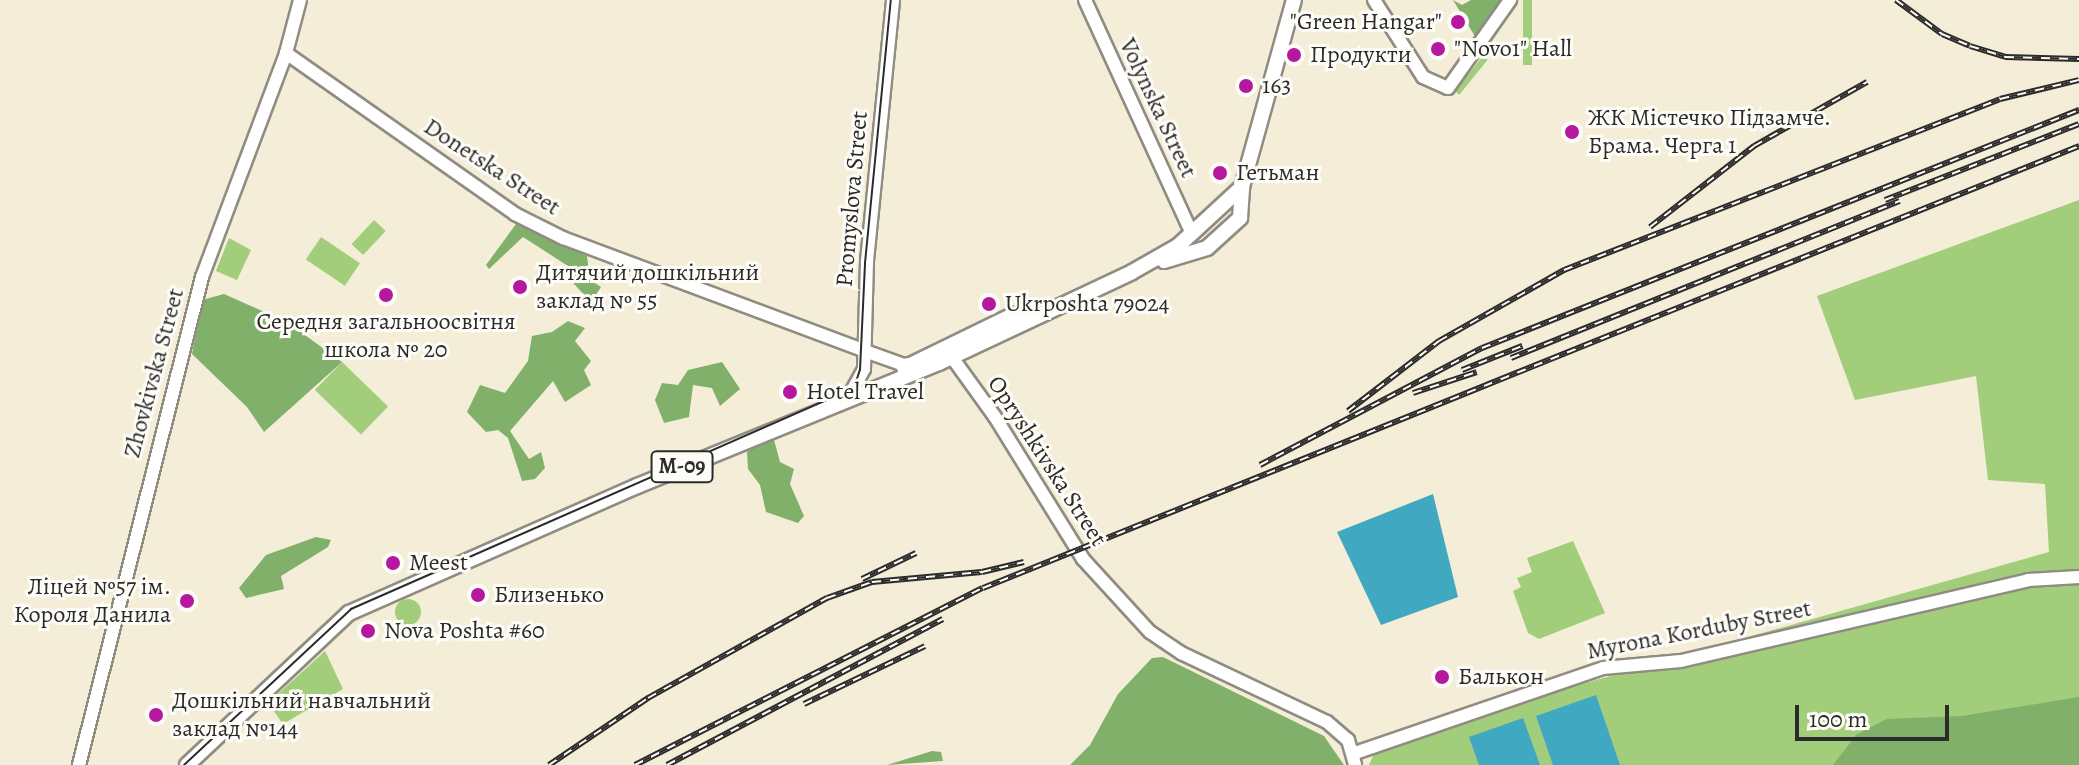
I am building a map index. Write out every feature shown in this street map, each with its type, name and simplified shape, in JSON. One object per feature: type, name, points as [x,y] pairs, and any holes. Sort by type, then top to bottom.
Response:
[{"type":"main road","points":[[1240,218],[1242,187],[1294,0]]},
{"type":"main road","name":"М-09","points":[[1132,272],[1192,234],[1242,187]]},
{"type":"main road","points":[[1216,210],[1233,206],[1240,218]]},
{"type":"main road","name":"М-09","points":[[187,765],[349,613],[852,394],[950,358],[1132,272],[1207,248],[1240,218]]},
{"type":"main road","points":[[1192,234],[1207,248]]},
{"type":"main road","points":[[852,394],[1013,315],[1054,308]]},
{"type":"street","name":"Zhovkivska Street","points":[[79,765],[202,277],[286,53],[300,0]]},
{"type":"street","name":"Promyslova Street","points":[[852,394],[865,350],[867,261],[893,0]]},
{"type":"street","name":"Volynska Street","points":[[1085,0],[1192,234]]},
{"type":"street","points":[[1374,0],[1423,77],[1439,88],[1456,80],[1510,0]]},
{"type":"street","name":"Donetska Street","points":[[286,53],[515,214],[563,238],[904,365],[920,359]]},
{"type":"street","points":[[920,359],[950,358]]},
{"type":"street","name":"Opryshkivska Street","points":[[950,358],[995,417],[1083,559],[1150,632],[1181,653],[1327,722],[1355,759]]},
{"type":"street","name":"Myrona Korduby Street","points":[[1355,759],[1603,668],[1681,661],[2058,575],[2079,577]]},
{"type":"green space","points":[[1453,0],[1462,5],[1471,0],[1502,0],[1476,38]]},
{"type":"green space","points":[[1523,0],[1532,0],[1532,65],[1523,65]]},
{"type":"green space","points":[[1483,56],[1488,60],[1459,95],[1455,91]]},
{"type":"green space","points":[[2079,200],[2079,765],[1369,765],[1375,751],[1501,707],[2049,552],[2045,484],[1988,480],[1976,376],[1855,400],[1817,296]]},
{"type":"green space","points":[[374,220],[386,231],[363,255],[351,244]]},
{"type":"green space","points":[[516,224],[587,256],[590,280],[601,287],[591,302],[574,284],[568,266],[523,237],[489,269],[486,265]]},
{"type":"green space","points":[[321,237],[360,263],[345,286],[306,259]]},
{"type":"green space","points":[[229,238],[251,250],[237,280],[216,271]]},
{"type":"green space","points":[[224,294],[287,322],[342,362],[264,432],[247,407],[192,354],[202,300]]},
{"type":"green space","points":[[568,321],[585,328],[575,341],[591,361],[584,370],[591,385],[565,402],[553,381],[510,431],[529,459],[541,452],[545,468],[535,479],[522,481],[508,438],[498,430],[486,432],[467,412],[480,385],[505,393],[528,361],[532,336],[552,332]]},
{"type":"green space","points":[[342,362],[388,406],[361,435],[315,390]]},
{"type":"green space","points":[[722,362],[740,389],[720,406],[712,388],[693,385],[689,417],[664,423],[655,400],[662,383],[678,385],[688,370]]},
{"type":"green space","points":[[766,439],[774,440],[780,462],[794,469],[790,484],[804,516],[798,523],[766,512],[760,485],[748,469],[747,452]]},
{"type":"green space","points":[[316,537],[331,540],[328,547],[281,576],[284,589],[246,598],[239,588],[266,555]]},
{"type":"green space","points":[[1573,541],[1605,613],[1539,639],[1528,633],[1513,591],[1521,587],[1517,578],[1532,572],[1527,558]]},
{"type":"green space","points":[[408,599],[417,603],[421,612],[417,621],[408,625],[399,621],[395,612],[399,603]]},
{"type":"green space","points":[[325,651],[343,689],[283,724],[268,703]]},
{"type":"green space","points":[[1163,657],[1324,736],[1344,765],[1070,765],[1090,745],[1118,694],[1152,658]]},
{"type":"green space","points":[[2079,697],[2079,765],[1833,765],[1857,734],[1887,719],[1962,716]]},
{"type":"green space","points":[[932,751],[941,752],[943,761],[887,765]]},
{"type":"water","points":[[1433,494],[1458,597],[1381,625],[1337,532]]},
{"type":"water","points":[[1596,695],[1620,765],[1553,765],[1536,716]]},
{"type":"water","points":[[1523,718],[1540,765],[1479,765],[1469,737]]},
{"type":"tram line","points":[[184,765],[351,609],[854,388],[860,370],[865,263],[891,0]]},
{"type":"railway","points":[[1896,0],[1942,34],[1970,46],[2005,57],[2079,59]]},
{"type":"railway","points":[[1348,411],[1439,341],[1564,270],[2000,99],[2079,80]]},
{"type":"railway","points":[[1650,227],[1754,146],[1867,82]]},
{"type":"railway","points":[[1260,465],[1482,348],[2079,110]]},
{"type":"railway","points":[[1885,200],[2079,124]]},
{"type":"railway","points":[[635,765],[983,588],[2079,146]]},
{"type":"railway","points":[[1511,358],[1900,201]]},
{"type":"railway","points":[[1462,370],[1522,346]]},
{"type":"railway","points":[[1413,393],[1477,372]]},
{"type":"railway","points":[[862,579],[916,553]]},
{"type":"railway","points":[[549,765],[648,698],[827,598],[872,582],[982,572],[1024,562]]},
{"type":"railway","points":[[667,765],[943,619]]},
{"type":"railway","points":[[804,704],[925,646]]},
{"type":"place","name":"\"Green Hangar\"","points":[[1458,22]]},
{"type":"place","name":"\"Novo1\" Hall","points":[[1438,49]]},
{"type":"place","name":"Продукти","points":[[1294,55]]},
{"type":"place","name":"163","points":[[1246,86]]},
{"type":"place","name":"ЖК Містечко Підзамче. Брама. Черга 1","points":[[1572,132]]},
{"type":"place","name":"Гетьман","points":[[1220,173]]},
{"type":"place","name":"Дитячий дошкільний заклад № 55","points":[[520,287]]},
{"type":"place","name":"Середня загальноосвітня школа № 20","points":[[386,295]]},
{"type":"place","name":"Ukrposhta 79024","points":[[989,304]]},
{"type":"place","name":"Hotel Travel","points":[[790,392]]},
{"type":"place","name":"Meest","points":[[393,563]]},
{"type":"place","name":"Близенько","points":[[478,595]]},
{"type":"place","name":"Ліцей №57 ім. Короля Данила","points":[[187,601]]},
{"type":"place","name":"Nova Poshta #60","points":[[368,631]]},
{"type":"place","name":"Балькон","points":[[1442,677]]},
{"type":"place","name":"Дошкільний навчальний заклад №144","points":[[156,715]]}]
